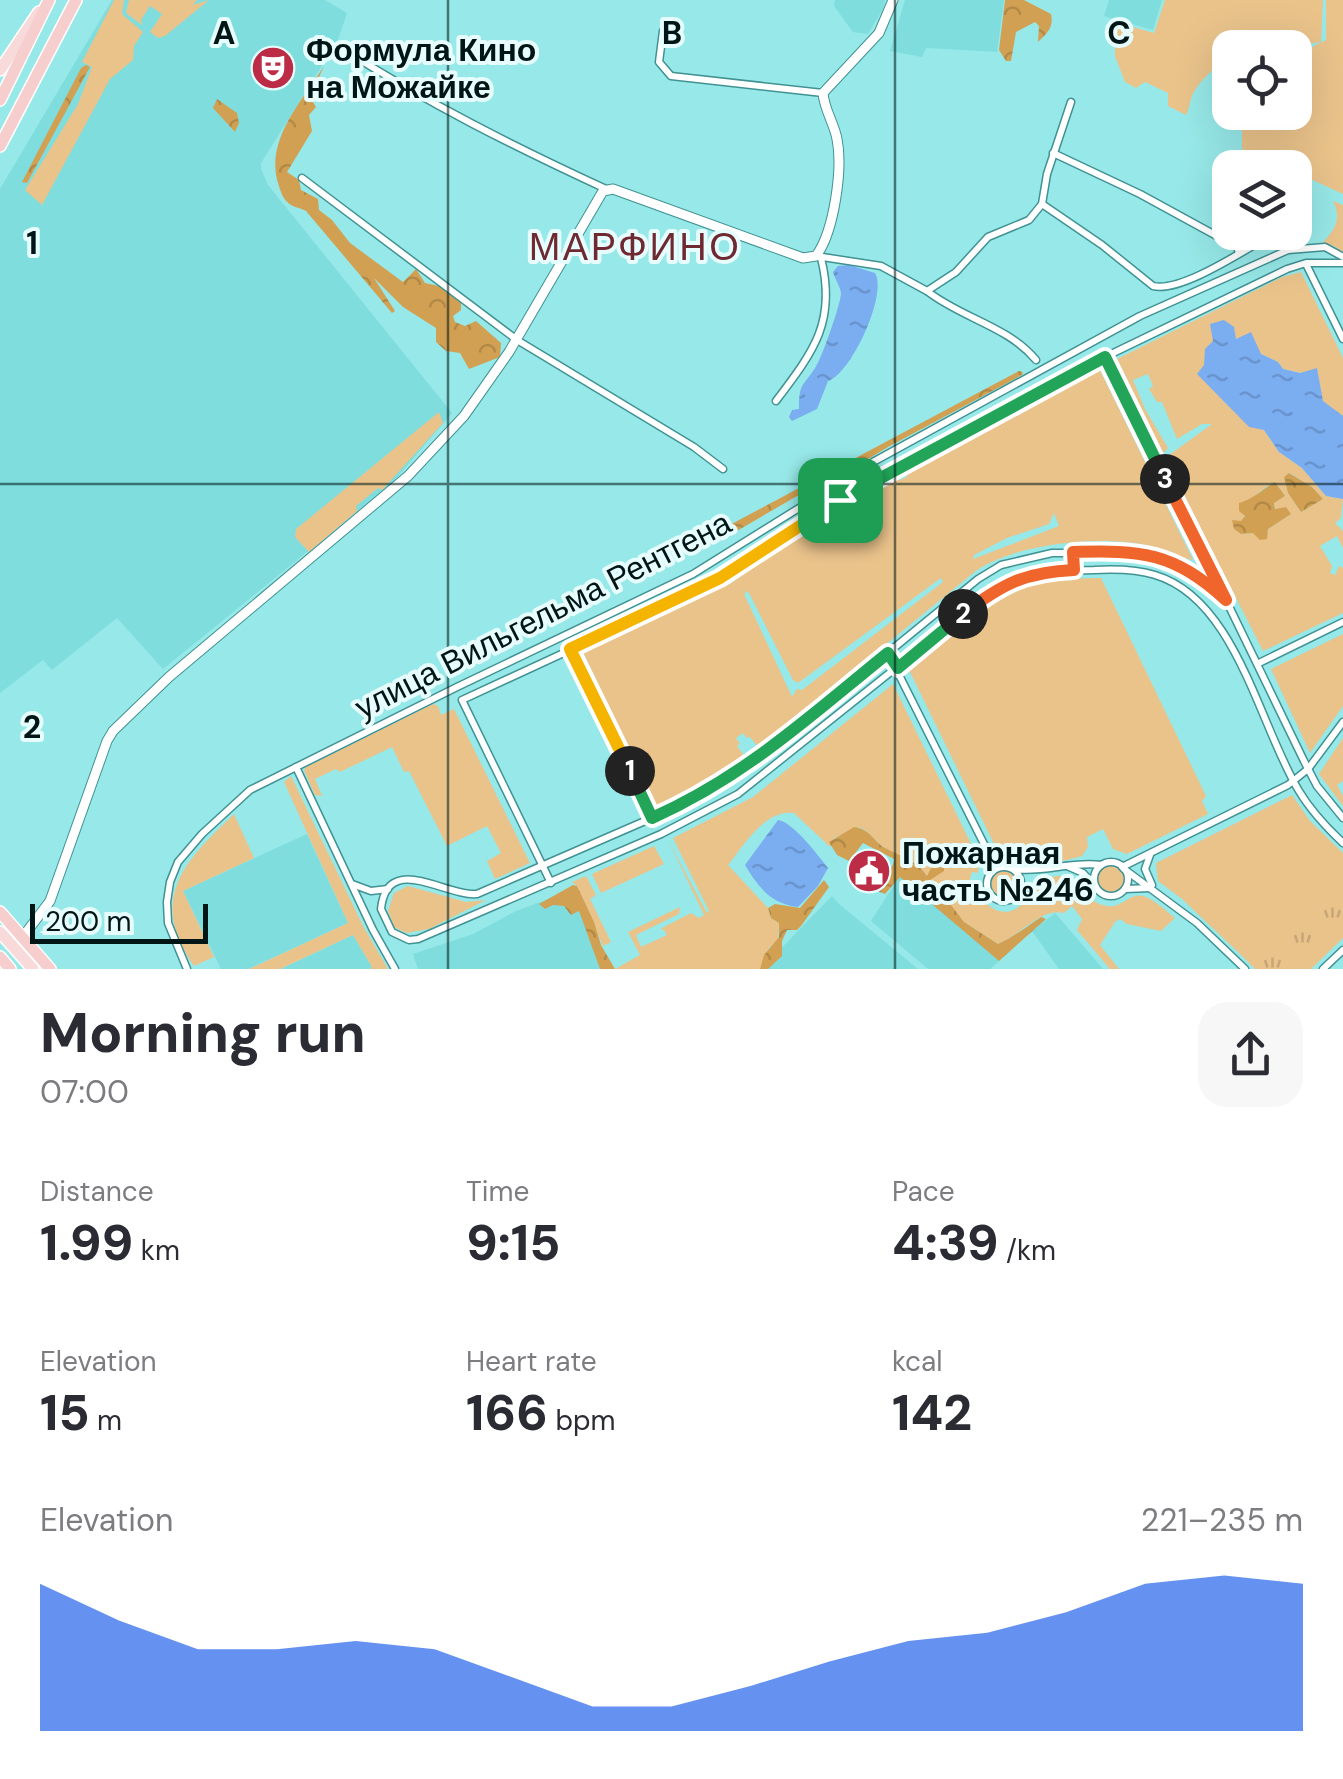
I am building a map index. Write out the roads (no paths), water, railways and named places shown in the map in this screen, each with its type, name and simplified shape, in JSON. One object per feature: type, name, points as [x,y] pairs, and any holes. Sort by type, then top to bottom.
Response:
[{"type":"highway","points":[[0,100],[48,0]]},
{"type":"highway","points":[[0,146],[76,0]]},
{"type":"highway","points":[[0,85],[28,43]]},
{"type":"highway","points":[[0,912],[50,969]]},
{"type":"highway","points":[[0,959],[10,969]]},
{"type":"main road","points":[[0,70],[48,0]]},
{"type":"main road","points":[[0,932],[33,969]]},
{"type":"street","points":[[824,93],[872,42],[893,0]]},
{"type":"street","points":[[663,31],[659,62],[672,76],[824,93]]},
{"type":"street","points":[[342,49],[413,94],[606,189],[793,255],[881,266],[949,308],[1011,336],[1036,360]]},
{"type":"street","points":[[776,401],[804,362],[824,322],[827,280],[819,257],[832,212],[838,153],[824,93]]},
{"type":"street","points":[[927,291],[956,272],[988,236],[1029,220],[1042,204],[1053,153],[1071,102]]},
{"type":"street","points":[[1053,153],[1188,220],[1236,247],[1238,253]]},
{"type":"street","points":[[302,178],[517,340],[724,469]]},
{"type":"street","points":[[22,938],[50,901],[114,730],[169,677],[408,476],[464,416],[517,340],[592,206],[606,189]]},
{"type":"street","points":[[1042,204],[1160,288],[1178,284],[1244,250]]},
{"type":"street","name":"улица Вильгельма Рентгена","points":[[188,969],[168,923],[167,902],[178,862],[250,790],[693,574],[873,462],[1140,316],[1288,250],[1324,247],[1343,260]]},
{"type":"street","points":[[1343,260],[1306,263],[1343,339]]},
{"type":"street","name":"улица Вильгельма Рентгена","points":[[543,866],[462,700],[720,578],[840,500],[1105,357],[1270,276],[1306,263]]},
{"type":"street","points":[[1105,357],[1308,769],[1343,818]]},
{"type":"street","points":[[350,882],[371,891],[389,889],[414,878],[471,895],[706,792],[743,770],[1001,564],[1023,557],[1073,552],[1155,556],[1191,571],[1226,600]]},
{"type":"street","points":[[1073,552],[1074,570]]},
{"type":"street","points":[[1191,571],[1200,568],[1204,558]]},
{"type":"street","points":[[372,930],[418,940],[708,812],[738,794],[1006,584],[1036,573],[1136,571],[1156,575],[1205,607],[1233,652],[1293,781],[1316,816],[1343,843]]},
{"type":"street","points":[[1258,663],[1343,622]]},
{"type":"street","points":[[570,649],[652,818]]},
{"type":"street","points":[[888,653],[988,852],[1018,874],[1021,884]]},
{"type":"street","points":[[1123,868],[1293,781],[1308,769],[1343,722]]},
{"type":"street","points":[[296,767],[372,930],[395,969]]},
{"type":"street","points":[[988,852],[988,892],[1000,901],[1014,898],[1021,884],[1037,872]]},
{"type":"street","points":[[1152,852],[1145,868],[1156,890]]},
{"type":"street","points":[[988,877],[995,869],[1037,872],[1111,862],[1156,890],[1245,969]]},
{"type":"street","points":[[1096,888],[1094,875],[1102,865]]},
{"type":"street","points":[[543,866],[551,882]]},
{"type":"street","points":[[1066,866],[1083,873],[1110,896],[1142,886],[1156,890]]},
{"type":"street","points":[[1123,868],[1128,881],[1124,889]]},
{"type":"street","points":[[389,889],[382,901],[382,913],[388,929],[396,936]]},
{"type":"street","points":[[1322,969],[1343,950]]},
{"type":"water","points":[[849,265],[875,273],[878,283],[872,315],[847,364],[828,381],[817,409],[792,421],[789,417],[792,410],[799,409],[801,390],[818,362],[838,309],[841,292],[833,272],[838,266]]},
{"type":"water","points":[[1224,320],[1234,327],[1236,339],[1251,332],[1261,354],[1283,369],[1300,373],[1317,368],[1323,401],[1343,416],[1343,499],[1326,496],[1302,468],[1279,452],[1264,430],[1249,427],[1197,374],[1204,365],[1205,349],[1213,341],[1210,324]]},
{"type":"water","points":[[778,820],[798,832],[828,868],[818,886],[798,907],[766,893],[745,865]]},
{"type":"place","name":"Формула Кино на Можайке","points":[[273,68]]},
{"type":"place","name":"Пожарная часть №246","points":[[869,871]]},
{"type":"district","name":"МАРФИНО","points":[[635,247]]}]
